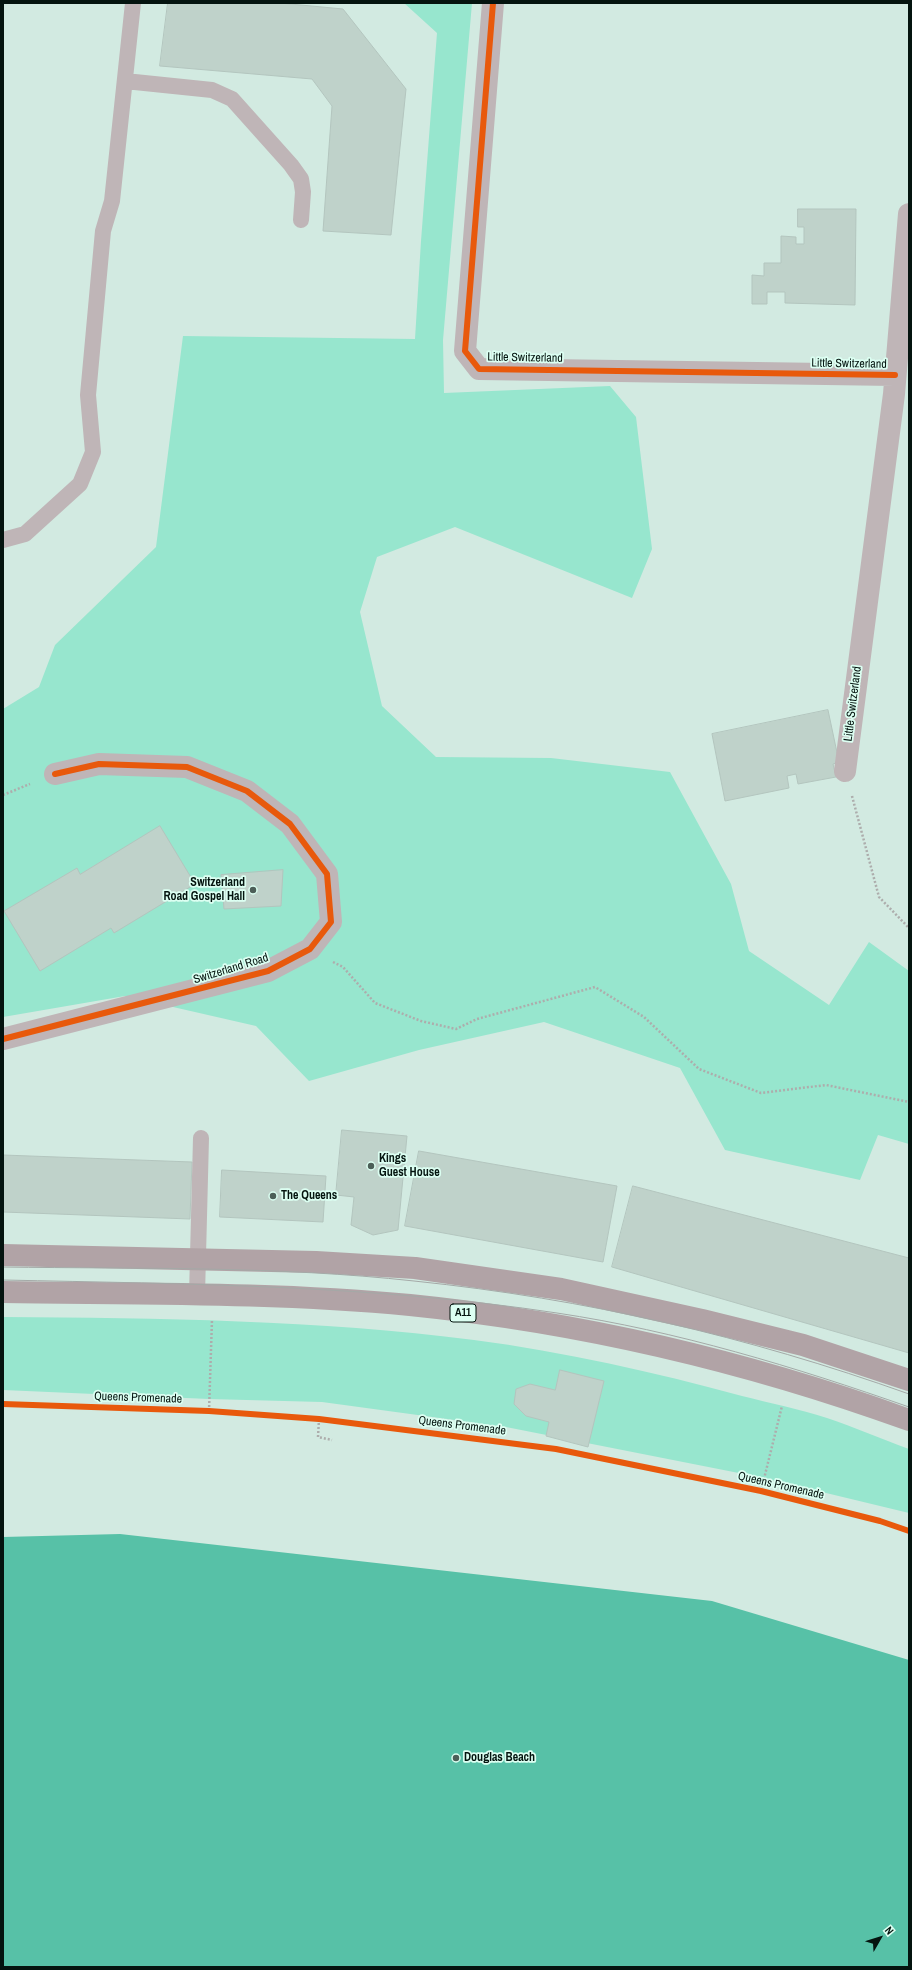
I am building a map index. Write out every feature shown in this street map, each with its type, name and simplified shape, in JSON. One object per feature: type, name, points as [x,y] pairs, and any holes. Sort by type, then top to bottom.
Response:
[{"type":"main road","points":[[3,1255],[316,1262],[415,1268],[561,1289],[702,1320],[803,1345],[909,1380]]},
{"type":"main road","name":"A11","points":[[3,1292],[315,1298],[411,1306],[556,1326],[696,1355],[792,1381],[909,1420]]},
{"type":"street","name":"Little Switzerland","points":[[493,3],[465,351],[479,369],[899,390]]},
{"type":"street","name":"Little Switzerland","points":[[845,771],[899,390],[909,214]]},
{"type":"street","name":"Switzerland Road","points":[[3,1039],[268,971],[310,949],[331,922],[327,874],[290,824],[247,791],[187,767],[99,764],[55,774]]},
{"type":"lane","points":[[3,540],[25,534],[80,484],[93,452],[88,395],[103,231],[112,201],[133,3]]},
{"type":"lane","points":[[124,81],[212,90],[232,99],[291,165],[301,179],[303,192],[301,220]]},
{"type":"lane","points":[[197,1295],[201,1138]]},
{"type":"path","points":[[845,771],[879,897],[909,928]]},
{"type":"path","points":[[310,949],[343,967],[375,1002],[421,1021],[456,1029],[477,1019],[595,988],[644,1017],[699,1069],[761,1093],[826,1085],[909,1102]]},
{"type":"path","points":[[209,1412],[212,1316]]},
{"type":"path","points":[[761,1491],[784,1400]]},
{"type":"path","points":[[201,1411],[217,1412]]},
{"type":"path","points":[[311,1418],[327,1420]]},
{"type":"path","points":[[319,1419],[318,1437],[332,1440]]},
{"type":"shaded area","points":[[404,3],[472,3],[443,340],[444,393],[610,386],[636,417],[652,549],[632,598],[455,527],[377,557],[360,612],[382,706],[436,757],[551,758],[670,772],[731,884],[749,951],[829,1005],[869,942],[909,971],[909,1144],[878,1135],[860,1180],[725,1150],[680,1068],[544,1022],[419,1050],[309,1081],[256,1026],[125,996],[3,1017],[3,709],[39,687],[55,645],[156,547],[183,336],[415,339],[437,33]]},
{"type":"shaded area","points":[[3,1317],[180,1319],[357,1328],[474,1340],[542,1350],[609,1364],[676,1379],[827,1418],[909,1449],[909,1513],[764,1478],[506,1427],[322,1402],[209,1399],[3,1390]]},
{"type":"shaded area","name":"Douglas Beach","points":[[120,1534],[712,1601],[909,1660],[909,1967],[3,1967],[3,1537]]},
{"type":"building","points":[[168,3],[280,3],[343,9],[406,89],[391,235],[323,231],[332,106],[312,79],[160,66]]},
{"type":"building","points":[[798,209],[856,209],[855,305],[785,303],[785,292],[767,292],[767,304],[752,304],[752,275],[764,276],[764,263],[781,263],[781,236],[796,237],[796,244],[804,244],[804,227],[798,227]]},
{"type":"building","points":[[828,710],[839,762],[833,764],[836,777],[798,784],[796,774],[787,776],[789,788],[725,801],[712,734]]},
{"type":"building","points":[[160,826],[195,884],[114,933],[111,928],[40,971],[4,911],[77,868],[80,874]]},
{"type":"building","name":"Switzerland Road Gospel Hall","points":[[283,870],[281,906],[224,909],[221,875]]},
{"type":"building","name":"Kings Guest House","points":[[342,1130],[407,1136],[398,1230],[373,1235],[351,1225],[354,1197],[336,1195]]},
{"type":"building","points":[[419,1151],[617,1186],[603,1262],[405,1226]]},
{"type":"building","points":[[3,1155],[192,1162],[190,1219],[3,1212]]},
{"type":"building","name":"The Queens","points":[[222,1170],[326,1176],[323,1222],[220,1217]]},
{"type":"building","points":[[633,1186],[909,1258],[909,1353],[612,1267]]},
{"type":"building","points":[[560,1370],[604,1381],[588,1447],[546,1436],[549,1422],[526,1416],[514,1404],[516,1389],[530,1384],[555,1390]]},
{"type":"tram line","points":[[3,1267],[209,1269],[312,1273],[363,1276],[478,1289],[604,1309],[665,1322],[787,1354],[909,1394]]},
{"type":"tram line","points":[[3,1280],[211,1285],[350,1291],[488,1304],[557,1313],[691,1340],[779,1364],[909,1407]]},
{"type":"cycle path","points":[[493,3],[465,351],[479,369],[895,375]]},
{"type":"cycle path","points":[[3,1039],[268,971],[310,949],[331,922],[327,874],[290,824],[247,791],[187,767],[99,764],[55,774]]},
{"type":"cycle path","name":"Queens Promenade","points":[[3,1404],[209,1411],[319,1419],[556,1449],[761,1491],[880,1521],[909,1531]]},
{"type":"place","name":"Switzerland Road Gospel Hall","points":[[253,890]]},
{"type":"place","name":"Kings Guest House","points":[[371,1166]]},
{"type":"place","name":"The Queens","points":[[273,1196]]},
{"type":"place","name":"Douglas Beach","points":[[456,1758]]}]
